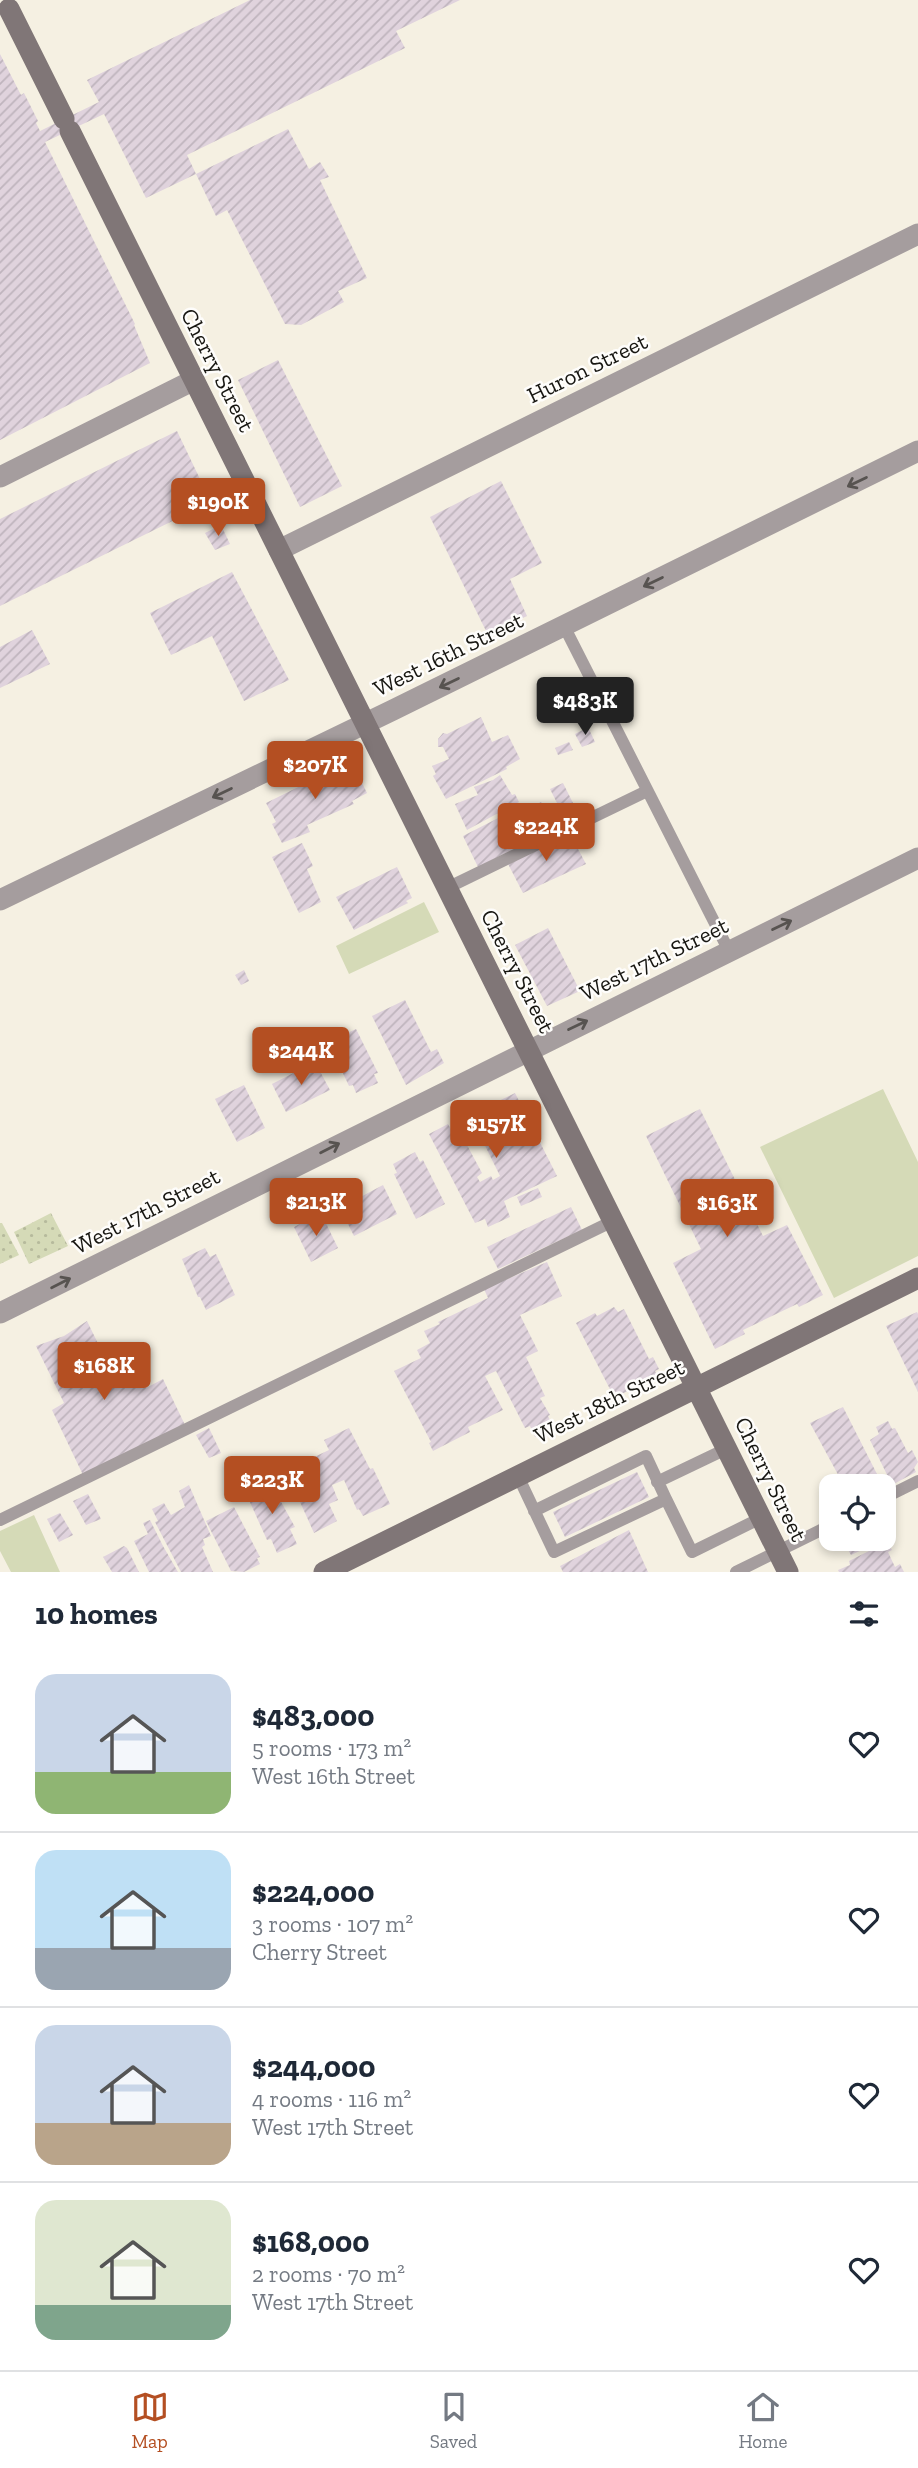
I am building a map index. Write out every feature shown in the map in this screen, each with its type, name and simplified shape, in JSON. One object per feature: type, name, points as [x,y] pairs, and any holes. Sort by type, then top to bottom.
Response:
[{"type":"street","name":"Cherry Street","points":[[9,9],[788,1572]]},
{"type":"street","name":"Huron Street","points":[[279,550],[918,234]]},
{"type":"street","points":[[0,477],[194,380]]},
{"type":"street","name":"West 16th Street","points":[[0,900],[918,452]]},
{"type":"street","name":"West 17th Street","points":[[0,1314],[918,858]]},
{"type":"street","name":"West 18th Street","points":[[324,1572],[918,1278]]},
{"type":"lane","points":[[564,626],[729,951]]},
{"type":"lane","points":[[447,888],[647,791]]},
{"type":"lane","points":[[0,1520],[612,1221]]},
{"type":"lane","points":[[657,1482],[726,1449]]},
{"type":"lane","points":[[534,1511],[570,1499],[604,1483],[646,1456],[692,1552],[761,1518]]},
{"type":"lane","points":[[518,1476],[554,1552],[637,1508],[666,1499]]},
{"type":"lane","points":[[896,1493],[918,1481]]},
{"type":"lane","points":[[736,1572],[819,1531]]},
{"type":"green space","points":[[424,902],[439,932],[349,974],[336,946]]},
{"type":"green space","points":[[883,1089],[918,1162],[918,1256],[834,1298],[760,1147]]},
{"type":"green space","points":[[51,1213],[68,1246],[29,1264],[14,1232]]},
{"type":"green space","points":[[0,1223],[19,1255],[0,1264]]},
{"type":"green space","points":[[34,1515],[60,1572],[11,1572],[0,1551],[0,1531]]},
{"type":"building","points":[[250,0],[460,0],[396,31],[405,48],[187,155],[196,174],[146,198],[104,114],[45,142],[135,324],[150,363],[0,440],[0,54],[21,95],[24,93],[40,131],[99,102],[87,80]]},
{"type":"building","points":[[288,129],[309,169],[320,162],[329,177],[320,180],[367,278],[338,291],[344,302],[301,325],[285,324],[227,210],[216,216],[196,174]]},
{"type":"building","points":[[278,360],[342,486],[300,507],[238,380]]},
{"type":"building","points":[[177,431],[211,502],[0,606],[0,519]]},
{"type":"building","points":[[501,481],[542,563],[510,579],[527,616],[488,635],[430,517]]},
{"type":"building","points":[[221,525],[230,544],[215,550],[205,533]]},
{"type":"building","points":[[232,572],[289,680],[244,701],[212,636],[171,655],[150,613]]},
{"type":"building","points":[[32,630],[50,664],[0,688],[0,647]]},
{"type":"building","points":[[481,717],[492,742],[508,735],[520,759],[506,767],[507,769],[446,799],[433,776],[436,774],[432,766],[449,759],[443,747],[438,747],[438,739],[443,733],[447,734]]},
{"type":"building","points":[[588,727],[595,742],[582,747],[575,734]]},
{"type":"building","points":[[569,742],[573,750],[558,755],[555,748]]},
{"type":"building","points":[[351,761],[367,793],[352,801],[354,804],[307,825],[310,832],[282,843],[272,824],[276,822],[266,803]]},
{"type":"building","points":[[500,775],[519,802],[467,830],[455,804],[478,795],[474,787]]},
{"type":"building","points":[[563,783],[575,807],[562,813],[550,789]]},
{"type":"building","points":[[541,802],[554,829],[478,867],[463,836],[524,805],[526,809]]},
{"type":"building","points":[[569,832],[586,864],[523,893],[507,862]]},
{"type":"building","points":[[302,843],[313,866],[307,869],[321,902],[299,913],[272,857]]},
{"type":"building","points":[[397,867],[412,898],[406,901],[408,903],[354,930],[336,897]]},
{"type":"building","points":[[548,928],[580,991],[547,1006],[515,945]]},
{"type":"building","points":[[244,970],[249,981],[241,985],[235,975]]},
{"type":"building","points":[[405,1000],[431,1052],[437,1049],[444,1063],[406,1085],[372,1016]]},
{"type":"building","points":[[356,1029],[378,1073],[374,1074],[378,1083],[356,1093],[353,1085],[349,1086],[328,1042]]},
{"type":"building","points":[[315,1062],[330,1090],[286,1112],[272,1084]]},
{"type":"building","points":[[244,1085],[265,1128],[237,1142],[215,1099]]},
{"type":"building","points":[[515,1093],[557,1176],[504,1201],[510,1217],[488,1227],[485,1219],[475,1223],[429,1134],[448,1124],[454,1135],[460,1132],[482,1173],[477,1177],[480,1182],[491,1176],[493,1180],[500,1176],[470,1115]]},
{"type":"building","points":[[700,1109],[763,1236],[787,1225],[823,1295],[799,1307],[797,1304],[743,1330],[745,1334],[715,1349],[673,1263],[701,1249],[646,1136]]},
{"type":"building","points":[[415,1152],[420,1162],[423,1160],[445,1204],[416,1219],[394,1174],[397,1173],[393,1164]]},
{"type":"building","points":[[383,1185],[397,1214],[354,1236],[340,1208]]},
{"type":"building","points":[[538,1188],[542,1197],[521,1206],[517,1197]]},
{"type":"building","points":[[571,1207],[582,1230],[498,1269],[487,1247]]},
{"type":"building","points":[[321,1213],[338,1248],[311,1262],[294,1227]]},
{"type":"building","points":[[205,1248],[210,1257],[216,1254],[235,1295],[206,1310],[182,1259]]},
{"type":"building","points":[[547,1262],[562,1296],[520,1315],[538,1351],[526,1357],[545,1396],[540,1398],[554,1428],[535,1437],[530,1426],[525,1428],[496,1371],[485,1376],[503,1410],[468,1427],[470,1432],[433,1451],[429,1443],[431,1442],[394,1371],[421,1358],[417,1350],[430,1343],[424,1331],[488,1298],[484,1289]]},
{"type":"building","points":[[614,1307],[618,1312],[624,1309],[649,1359],[653,1357],[659,1369],[655,1371],[658,1376],[614,1397],[576,1323]]},
{"type":"building","points":[[917,1312],[918,1314],[918,1392],[886,1326]]},
{"type":"building","points":[[87,1321],[112,1372],[134,1362],[146,1388],[163,1379],[185,1425],[83,1475],[52,1410],[64,1403],[36,1346],[64,1336]]},
{"type":"building","points":[[843,1407],[877,1474],[838,1474],[810,1423]]},
{"type":"building","points":[[888,1421],[892,1429],[895,1428],[908,1453],[912,1450],[918,1462],[914,1468],[916,1472],[896,1483],[896,1474],[887,1474],[870,1440],[879,1434],[876,1427]]},
{"type":"building","points":[[209,1428],[221,1453],[209,1458],[196,1435]]},
{"type":"building","points":[[349,1428],[370,1469],[373,1468],[390,1504],[363,1516],[359,1509],[357,1510],[344,1480],[332,1485],[338,1500],[329,1504],[337,1521],[314,1533],[287,1473],[329,1450],[324,1440]]},
{"type":"building","points":[[637,1472],[649,1497],[565,1537],[553,1512]]},
{"type":"building","points":[[270,1482],[295,1527],[290,1529],[297,1544],[277,1553],[271,1539],[267,1540],[244,1489],[252,1485],[254,1489]]},
{"type":"building","points":[[189,1485],[211,1536],[203,1539],[205,1545],[202,1547],[213,1572],[181,1572],[155,1522],[158,1521],[152,1509],[164,1503],[171,1515],[185,1507],[179,1491]]},
{"type":"building","points":[[88,1494],[101,1519],[86,1525],[73,1501]]},
{"type":"building","points":[[234,1507],[260,1557],[257,1558],[260,1564],[244,1572],[231,1571],[206,1521]]},
{"type":"building","points":[[60,1513],[73,1535],[59,1542],[47,1519]]},
{"type":"building","points":[[150,1520],[178,1572],[149,1572],[134,1541],[148,1534],[143,1523]]},
{"type":"building","points":[[629,1530],[648,1572],[563,1572],[560,1566]]},
{"type":"building","points":[[124,1546],[139,1572],[112,1572],[103,1557]]},
{"type":"building","points":[[869,1551],[890,1551],[888,1552],[895,1567],[900,1564],[904,1572],[839,1572],[838,1570],[850,1565],[849,1561]]}]
